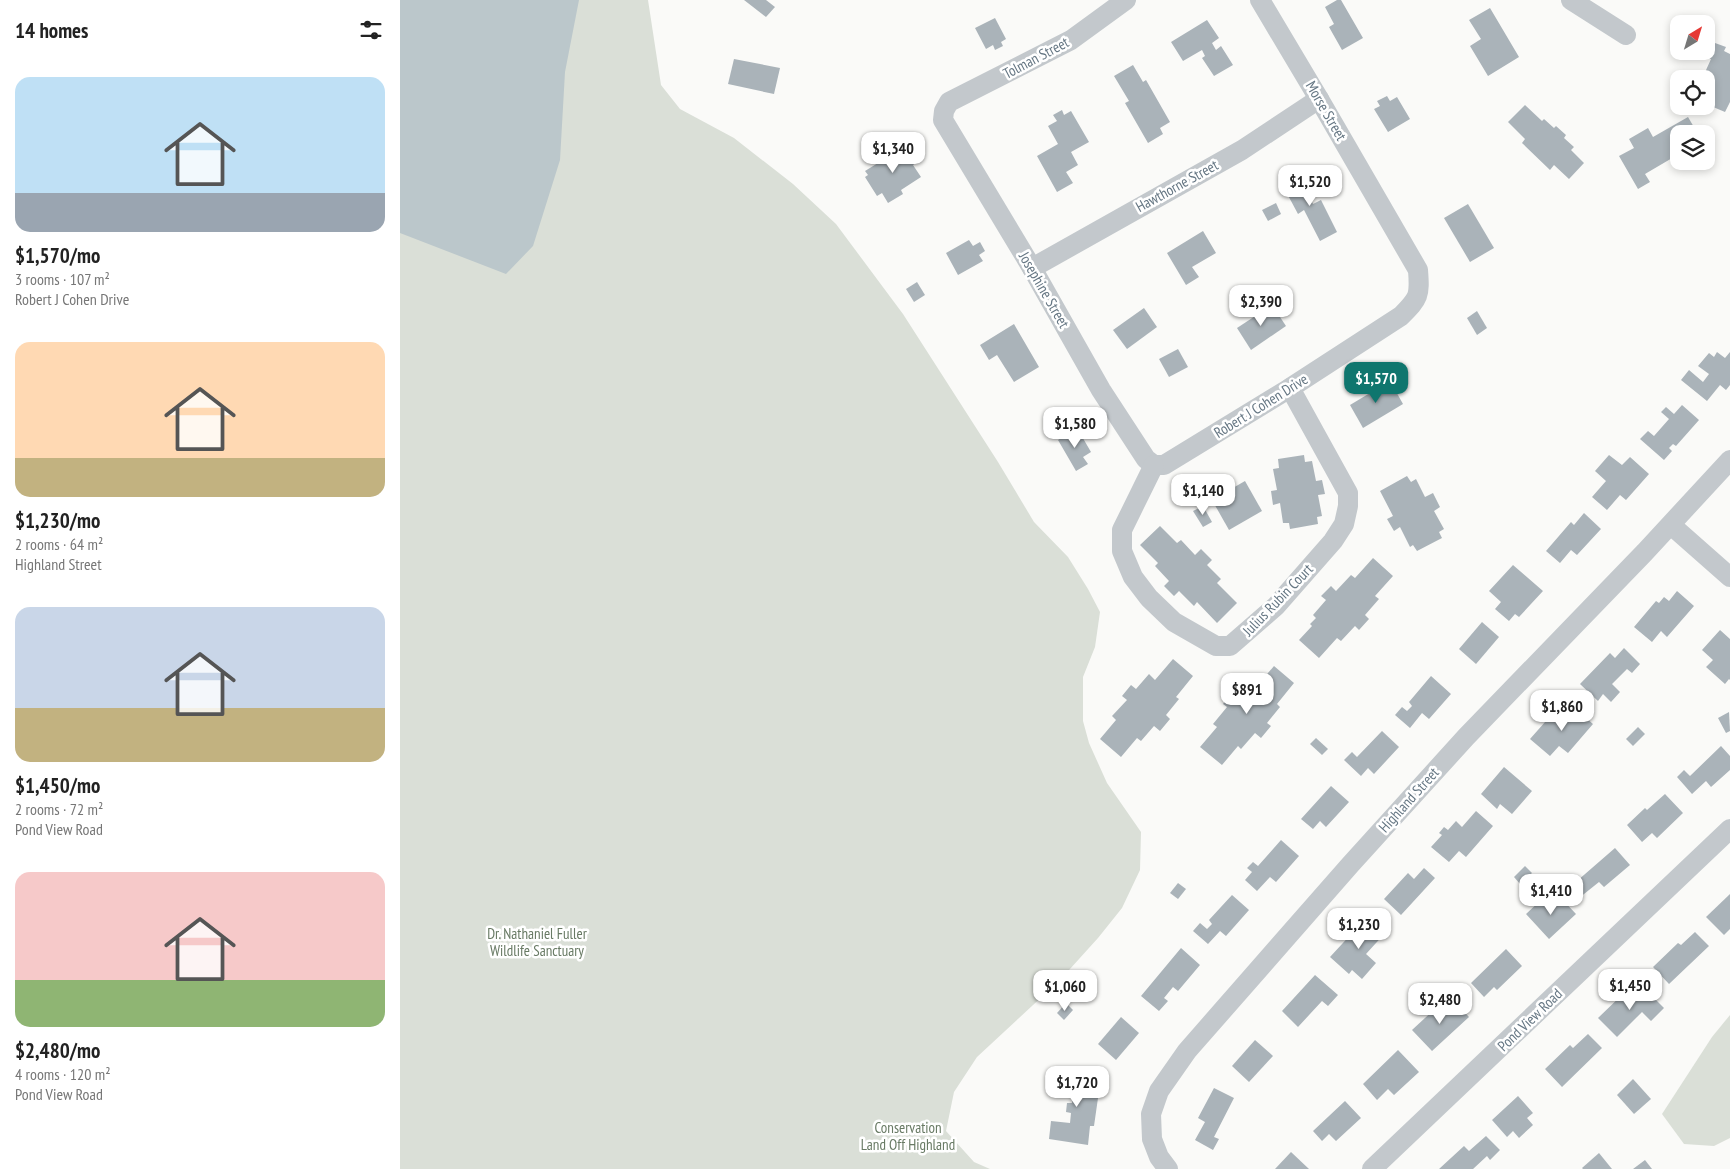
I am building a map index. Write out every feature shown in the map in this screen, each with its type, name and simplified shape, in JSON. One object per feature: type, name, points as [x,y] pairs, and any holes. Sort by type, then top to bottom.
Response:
[{"type":"street","name":"Tolman Street","points":[[944,111],[949,102],[1071,40],[1126,0]]},
{"type":"street","name":"Morse Street","points":[[1260,0],[1418,270],[1418,276]]},
{"type":"street","points":[[1571,0],[1626,35]]},
{"type":"street","name":"Hawthorne Street","points":[[1032,268],[1242,150],[1319,99]]},
{"type":"street","name":"Josephine Street","points":[[944,111],[943,120],[1032,268],[1102,390],[1146,459],[1154,465]]},
{"type":"street","name":"Robert J Cohen Drive","points":[[1154,465],[1164,465],[1290,388],[1401,316],[1415,302],[1419,288],[1418,276]]},
{"type":"street","name":"Julius Rubin Court","points":[[1154,465],[1122,530],[1122,551],[1133,577],[1149,598],[1174,622],[1216,646],[1230,646],[1276,606],[1333,541],[1344,524],[1348,506],[1348,493],[1290,388]]},
{"type":"street","name":"Highland Street","points":[[1168,1169],[1154,1147],[1150,1130],[1151,1114],[1159,1091],[1187,1051],[1466,737],[1730,460]]},
{"type":"street","points":[[1670,525],[1730,577]]},
{"type":"street","name":"Pond View Road","points":[[1372,1169],[1730,829]]},
{"type":"green space","points":[[400,0],[648,0],[661,85],[680,109],[734,138],[793,184],[836,224],[903,314],[998,462],[1034,522],[1068,557],[1100,612],[1095,647],[1083,677],[1083,721],[1089,743],[1107,783],[1141,832],[1140,870],[1122,908],[1098,938],[1060,980],[977,1057],[954,1092],[946,1131],[974,1162],[990,1169],[400,1169]]},
{"type":"green space","points":[[1730,1015],[1730,1138],[1714,1146],[1684,1144],[1662,1114],[1712,1037]]},
{"type":"shaded area","points":[[400,0],[579,0],[565,72],[560,160],[533,246],[506,274],[400,233]]},
{"type":"building","points":[[744,0],[766,0],[775,7],[766,17]]},
{"type":"building","points":[[1337,0],[1341,0],[1363,38],[1342,50],[1329,27],[1334,24],[1325,7]]},
{"type":"building","points":[[1490,8],[1519,57],[1488,76],[1470,46],[1481,39],[1469,20]]},
{"type":"building","points":[[995,18],[1006,39],[1001,42],[1003,46],[995,50],[993,45],[986,49],[975,28]]},
{"type":"building","points":[[1207,20],[1219,38],[1212,43],[1216,50],[1221,46],[1233,65],[1214,76],[1202,58],[1205,56],[1202,50],[1183,61],[1171,42]]},
{"type":"building","points":[[1715,43],[1726,47],[1724,51],[1730,54],[1730,102],[1725,112],[1715,108],[1715,70],[1706,70],[1711,60],[1715,60]]},
{"type":"building","points":[[734,59],[780,68],[774,94],[728,84]]},
{"type":"building","points":[[1133,65],[1143,82],[1146,80],[1170,122],[1160,128],[1163,134],[1148,143],[1125,103],[1129,101],[1114,76]]},
{"type":"building","points":[[1387,96],[1390,101],[1397,97],[1410,119],[1388,132],[1374,109],[1380,106],[1377,101]]},
{"type":"building","points":[[1525,105],[1542,121],[1544,119],[1554,128],[1556,126],[1566,135],[1564,138],[1574,147],[1571,150],[1584,163],[1569,179],[1554,165],[1550,170],[1522,143],[1525,139],[1508,122]]},
{"type":"building","points":[[1062,110],[1064,115],[1071,111],[1089,142],[1071,152],[1078,165],[1066,172],[1073,183],[1057,192],[1037,156],[1058,144],[1048,126],[1057,121],[1053,115]]},
{"type":"building","points":[[1688,117],[1693,125],[1674,125]]},
{"type":"building","points":[[1670,127],[1670,159],[1645,174],[1650,182],[1638,189],[1619,156],[1634,148],[1629,139],[1648,128],[1653,137]]},
{"type":"building","points":[[903,147],[908,155],[916,151],[921,159],[913,165],[921,177],[901,190],[903,194],[888,203],[882,193],[877,196],[865,177],[868,175],[865,171],[878,163],[876,160],[891,151],[892,154]]},
{"type":"building","points":[[1306,174],[1314,189],[1307,192],[1313,204],[1321,200],[1337,232],[1320,241],[1304,210],[1298,214],[1283,186]]},
{"type":"building","points":[[1276,203],[1281,214],[1268,221],[1262,210]]},
{"type":"building","points":[[1468,204],[1494,248],[1470,262],[1444,218]]},
{"type":"building","points":[[1203,231],[1216,253],[1192,267],[1199,277],[1186,285],[1167,253]]},
{"type":"building","points":[[969,240],[973,246],[980,242],[985,251],[979,255],[983,261],[958,275],[946,253]]},
{"type":"building","points":[[917,282],[925,295],[914,302],[906,289]]},
{"type":"building","points":[[1272,305],[1286,326],[1251,350],[1237,328]]},
{"type":"building","points":[[1144,308],[1157,327],[1127,349],[1113,330]]},
{"type":"building","points":[[1477,311],[1487,328],[1477,335],[1467,318]]},
{"type":"building","points":[[1014,324],[1039,367],[1014,382],[997,355],[989,360],[980,345]]},
{"type":"building","points":[[1178,349],[1188,367],[1169,377],[1159,359]]},
{"type":"building","points":[[1717,352],[1725,358],[1730,352],[1730,385],[1726,390],[1720,385],[1707,401],[1681,380],[1689,370],[1703,382],[1709,374],[1698,366],[1709,353],[1714,357]]},
{"type":"building","points":[[1390,381],[1403,404],[1363,428],[1350,405]]},
{"type":"building","points":[[1682,405],[1699,420],[1676,446],[1673,444],[1669,448],[1672,451],[1664,460],[1640,439],[1648,431],[1654,436],[1669,419],[1661,412],[1666,407],[1674,414]]},
{"type":"building","points":[[1077,428],[1091,452],[1083,457],[1088,464],[1076,471],[1058,440]]},
{"type":"building","points":[[1304,455],[1305,462],[1312,461],[1316,481],[1322,480],[1325,494],[1318,495],[1322,516],[1317,517],[1318,524],[1290,529],[1289,523],[1283,523],[1280,503],[1273,505],[1271,491],[1277,490],[1273,469],[1279,468],[1278,459]]},
{"type":"building","points":[[1609,455],[1622,465],[1630,457],[1649,474],[1626,500],[1620,495],[1607,510],[1592,497],[1606,481],[1595,471]]},
{"type":"building","points":[[1407,476],[1411,482],[1416,479],[1425,497],[1433,493],[1440,507],[1434,511],[1444,529],[1439,532],[1442,538],[1417,551],[1413,545],[1410,547],[1400,527],[1394,531],[1387,519],[1393,516],[1380,491]]},
{"type":"building","points":[[1245,481],[1262,511],[1229,530],[1212,500]]},
{"type":"building","points":[[1203,506],[1212,522],[1203,527],[1193,511]]},
{"type":"building","points":[[1584,513],[1601,529],[1577,555],[1571,550],[1560,563],[1546,551],[1571,522],[1574,525]]},
{"type":"building","points":[[1160,526],[1177,543],[1181,540],[1195,555],[1201,549],[1212,560],[1207,565],[1221,579],[1217,583],[1237,603],[1217,623],[1197,602],[1194,606],[1179,591],[1174,596],[1164,586],[1169,581],[1155,566],[1158,563],[1140,545]]},
{"type":"building","points":[[1373,558],[1393,576],[1375,596],[1379,599],[1365,615],[1369,619],[1359,630],[1355,626],[1341,641],[1337,638],[1319,658],[1299,640],[1312,626],[1310,624],[1316,618],[1313,615],[1326,600],[1321,596],[1331,586],[1336,591],[1351,575],[1355,578]]},
{"type":"building","points":[[1513,565],[1543,591],[1519,617],[1515,614],[1509,621],[1495,609],[1501,602],[1489,591]]},
{"type":"building","points":[[1677,591],[1694,606],[1667,637],[1661,631],[1652,642],[1634,627],[1656,601],[1659,603],[1664,597],[1669,601]]},
{"type":"building","points":[[1482,622],[1499,637],[1476,664],[1459,649]]},
{"type":"building","points":[[1720,630],[1730,639],[1730,680],[1725,684],[1706,667],[1713,660],[1702,650]]},
{"type":"building","points":[[1624,648],[1640,664],[1632,673],[1627,669],[1612,684],[1620,692],[1611,702],[1603,694],[1598,701],[1580,684],[1610,653],[1615,658]]},
{"type":"building","points":[[1173,659],[1193,676],[1176,697],[1179,699],[1166,715],[1170,719],[1160,731],[1154,726],[1141,741],[1137,738],[1121,757],[1100,739],[1116,720],[1112,716],[1127,700],[1122,696],[1131,685],[1136,689],[1149,674],[1155,680]]},
{"type":"building","points":[[1274,666],[1294,683],[1277,704],[1280,707],[1267,723],[1271,726],[1261,738],[1255,733],[1241,749],[1238,746],[1222,765],[1200,747],[1217,727],[1213,724],[1227,707],[1223,704],[1232,692],[1237,697],[1250,682],[1256,687]]},
{"type":"building","points":[[1431,676],[1451,694],[1429,719],[1422,713],[1410,728],[1395,715],[1402,707],[1407,711],[1412,706],[1409,702]]},
{"type":"building","points":[[1572,706],[1593,724],[1568,753],[1559,746],[1550,756],[1530,739],[1553,713],[1560,719]]},
{"type":"building","points":[[1729,712],[1730,731],[1726,733],[1718,718]]},
{"type":"building","points":[[1638,727],[1645,734],[1633,746],[1626,739]]},
{"type":"building","points":[[1382,731],[1399,747],[1374,774],[1368,768],[1361,776],[1344,760],[1352,752],[1357,757]]},
{"type":"building","points":[[1316,738],[1328,749],[1322,755],[1310,744]]},
{"type":"building","points":[[1721,746],[1730,756],[1730,770],[1711,787],[1706,781],[1692,794],[1677,777],[1684,770],[1690,776]]},
{"type":"building","points":[[1504,767],[1532,791],[1512,814],[1500,804],[1497,809],[1481,794]]},
{"type":"building","points":[[1331,786],[1349,802],[1326,827],[1320,821],[1313,829],[1301,819]]},
{"type":"building","points":[[1665,794],[1683,813],[1657,838],[1652,833],[1642,842],[1627,825],[1645,808],[1647,810]]},
{"type":"building","points":[[1476,811],[1493,826],[1466,857],[1459,851],[1449,862],[1431,847],[1442,835],[1439,833],[1444,827],[1448,830],[1456,821],[1462,827]]},
{"type":"building","points":[[1281,840],[1299,856],[1276,882],[1270,877],[1257,891],[1245,880],[1252,872],[1247,868],[1253,862],[1258,866]]},
{"type":"building","points":[[1615,848],[1630,865],[1604,887],[1599,882],[1579,898],[1567,884],[1575,878],[1577,881]]},
{"type":"building","points":[[1525,866],[1532,873],[1520,884],[1514,877]]},
{"type":"building","points":[[1424,868],[1435,878],[1401,915],[1384,899],[1408,873],[1414,879]]},
{"type":"building","points":[[1178,883],[1186,889],[1178,899],[1170,893]]},
{"type":"building","points":[[1730,894],[1730,929],[1724,935],[1706,917]]},
{"type":"building","points":[[1232,895],[1249,910],[1226,936],[1220,931],[1208,944],[1193,931],[1200,923],[1207,929],[1212,924],[1209,920]]},
{"type":"building","points":[[1559,896],[1576,914],[1549,939],[1526,914],[1541,900],[1547,907]]},
{"type":"building","points":[[1371,918],[1386,932],[1366,954],[1376,963],[1362,979],[1352,970],[1349,974],[1330,957],[1354,931],[1357,934]]},
{"type":"building","points":[[1695,932],[1709,946],[1669,984],[1653,967],[1678,943],[1681,945]]},
{"type":"building","points":[[1181,948],[1200,965],[1178,991],[1173,987],[1164,998],[1168,1001],[1159,1011],[1141,996]]},
{"type":"building","points":[[1506,949],[1522,966],[1497,990],[1494,987],[1484,997],[1471,983]]},
{"type":"building","points":[[1315,975],[1338,995],[1328,1006],[1322,1001],[1298,1027],[1282,1011]]},
{"type":"building","points":[[1644,988],[1664,1008],[1651,1021],[1642,1012],[1617,1037],[1598,1018],[1625,992],[1632,999]]},
{"type":"building","points":[[1453,1000],[1469,1017],[1432,1051],[1412,1030],[1438,1006],[1442,1010]]},
{"type":"building","points":[[1066,1003],[1073,1010],[1064,1020],[1057,1013]]},
{"type":"building","points":[[1121,1017],[1139,1033],[1116,1060],[1098,1044]]},
{"type":"building","points":[[1588,1034],[1602,1048],[1562,1087],[1545,1069],[1570,1045],[1573,1048]]},
{"type":"building","points":[[1255,1040],[1273,1056],[1249,1082],[1232,1066]]},
{"type":"building","points":[[1398,1050],[1419,1072],[1394,1095],[1388,1089],[1377,1100],[1363,1084]]},
{"type":"building","points":[[1063,1066],[1089,1069],[1086,1089],[1099,1091],[1094,1126],[1090,1126],[1088,1145],[1049,1139],[1051,1121],[1070,1123],[1071,1113],[1066,1112],[1067,1103],[1072,1103],[1074,1088],[1060,1086]]},
{"type":"building","points":[[1633,1079],[1651,1099],[1634,1114],[1617,1095]]},
{"type":"building","points":[[1214,1088],[1234,1098],[1214,1137],[1219,1139],[1213,1150],[1195,1140],[1205,1122],[1198,1118]]},
{"type":"building","points":[[1518,1096],[1533,1113],[1527,1118],[1533,1125],[1519,1138],[1513,1131],[1507,1137],[1492,1120]]},
{"type":"building","points":[[1345,1101],[1361,1118],[1336,1141],[1329,1134],[1322,1141],[1313,1131]]},
{"type":"building","points":[[1486,1136],[1500,1150],[1490,1160],[1487,1156],[1473,1169],[1439,1169],[1464,1146],[1469,1151]]},
{"type":"building","points":[[1291,1152],[1309,1169],[1275,1169]]},
{"type":"building","points":[[1599,1153],[1612,1169],[1582,1168]]},
{"type":"building","points":[[1645,1160],[1652,1169],[1633,1169]]},
{"type":"park label","name":"Dr. Nathaniel Fuller Wildlife Sanctuary","points":[[537,942]]},
{"type":"park label","name":"Conservation Land Off Highland","points":[[908,1136]]}]
